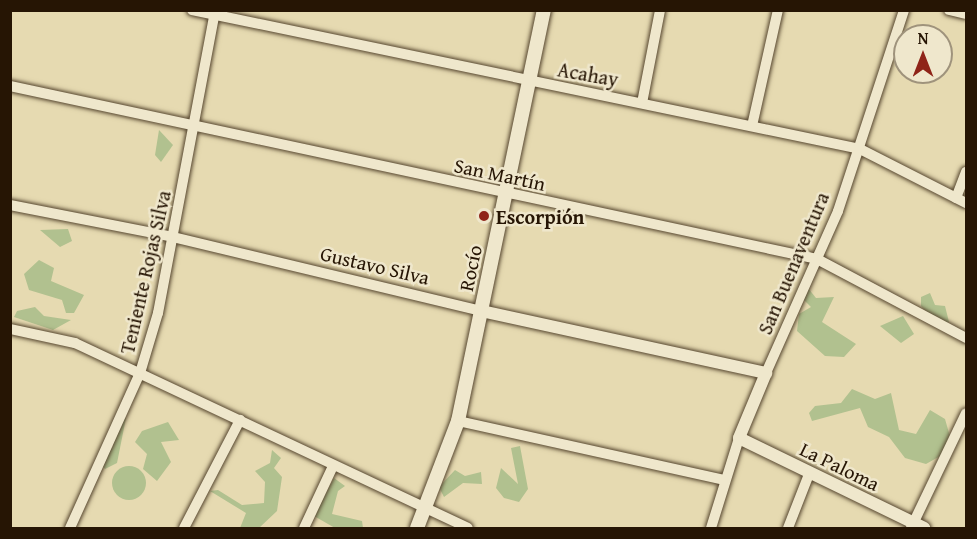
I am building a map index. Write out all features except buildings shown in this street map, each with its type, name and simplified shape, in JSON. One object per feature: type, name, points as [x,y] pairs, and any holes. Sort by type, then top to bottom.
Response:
[{"type":"main road","name":"Rocío","points":[[417,528],[458,421],[544,10]]},
{"type":"street","name":"Acahay","points":[[192,10],[528,82],[642,103],[860,149],[966,203]]},
{"type":"street","points":[[642,103],[660,10]]},
{"type":"street","points":[[752,126],[778,10]]},
{"type":"street","name":"San Buenaventura","points":[[711,528],[724,480],[739,438],[818,259],[860,149],[904,10]]},
{"type":"street","points":[[949,10],[966,14]]},
{"type":"street","name":"Teniente Rojas Silva","points":[[70,528],[140,373],[173,237],[214,13]]},
{"type":"street","name":"San Martín","points":[[10,86],[505,194],[818,259],[966,338]]},
{"type":"street","points":[[956,198],[966,172]]},
{"type":"street","name":"Gustavo Silva","points":[[10,205],[173,237],[481,310],[766,373]]},
{"type":"street","points":[[10,329],[75,343],[468,528]]},
{"type":"street","points":[[916,526],[966,413]]},
{"type":"street","points":[[184,528],[240,420]]},
{"type":"street","points":[[458,421],[724,480]]},
{"type":"street","name":"La Paloma","points":[[739,438],[916,526]]},
{"type":"street","points":[[304,528],[333,466]]},
{"type":"street","points":[[788,528],[809,474]]},
{"type":"green space","points":[[159,130],[173,145],[161,162],[155,155]]},
{"type":"green space","points":[[68,229],[72,241],[60,247],[40,230]]},
{"type":"green space","points":[[39,260],[54,268],[51,281],[84,295],[74,313],[66,313],[62,300],[29,290],[24,274]]},
{"type":"green space","points":[[808,288],[816,298],[834,297],[822,322],[856,344],[844,357],[825,356],[797,331],[799,314],[811,307],[802,298]]},
{"type":"green space","points":[[930,293],[935,305],[945,306],[949,322],[937,324],[921,306],[921,297]]},
{"type":"green space","points":[[35,307],[44,316],[71,320],[53,330],[14,317],[17,311]]},
{"type":"green space","points":[[903,316],[914,334],[901,343],[880,326]]},
{"type":"green space","points":[[852,389],[875,399],[891,393],[899,430],[916,434],[930,410],[945,419],[951,440],[942,455],[926,464],[905,458],[889,437],[868,427],[860,408],[812,421],[809,413],[815,406],[841,403]]},
{"type":"green space","points":[[126,418],[117,463],[105,469],[96,459],[113,447],[111,425]]},
{"type":"green space","points":[[168,422],[179,440],[161,442],[171,462],[157,481],[143,469],[147,454],[135,442],[142,431]]},
{"type":"green space","points":[[520,446],[528,489],[519,502],[504,498],[496,488],[501,468],[518,484],[511,448]]},
{"type":"green space","points":[[272,450],[281,458],[274,468],[282,477],[277,511],[259,528],[240,528],[246,513],[210,491],[218,490],[242,505],[264,503],[265,482],[255,471],[270,463]]},
{"type":"green space","points":[[129,466],[141,471],[146,483],[141,495],[129,500],[117,495],[112,483],[117,471]]},
{"type":"green space","points":[[455,470],[465,476],[481,472],[482,484],[463,483],[444,497],[439,487]]},
{"type":"green space","points":[[334,478],[345,486],[338,491],[332,514],[362,521],[363,528],[335,528],[314,516]]},
{"type":"place","name":"Escorpión","points":[[484,216]]}]
